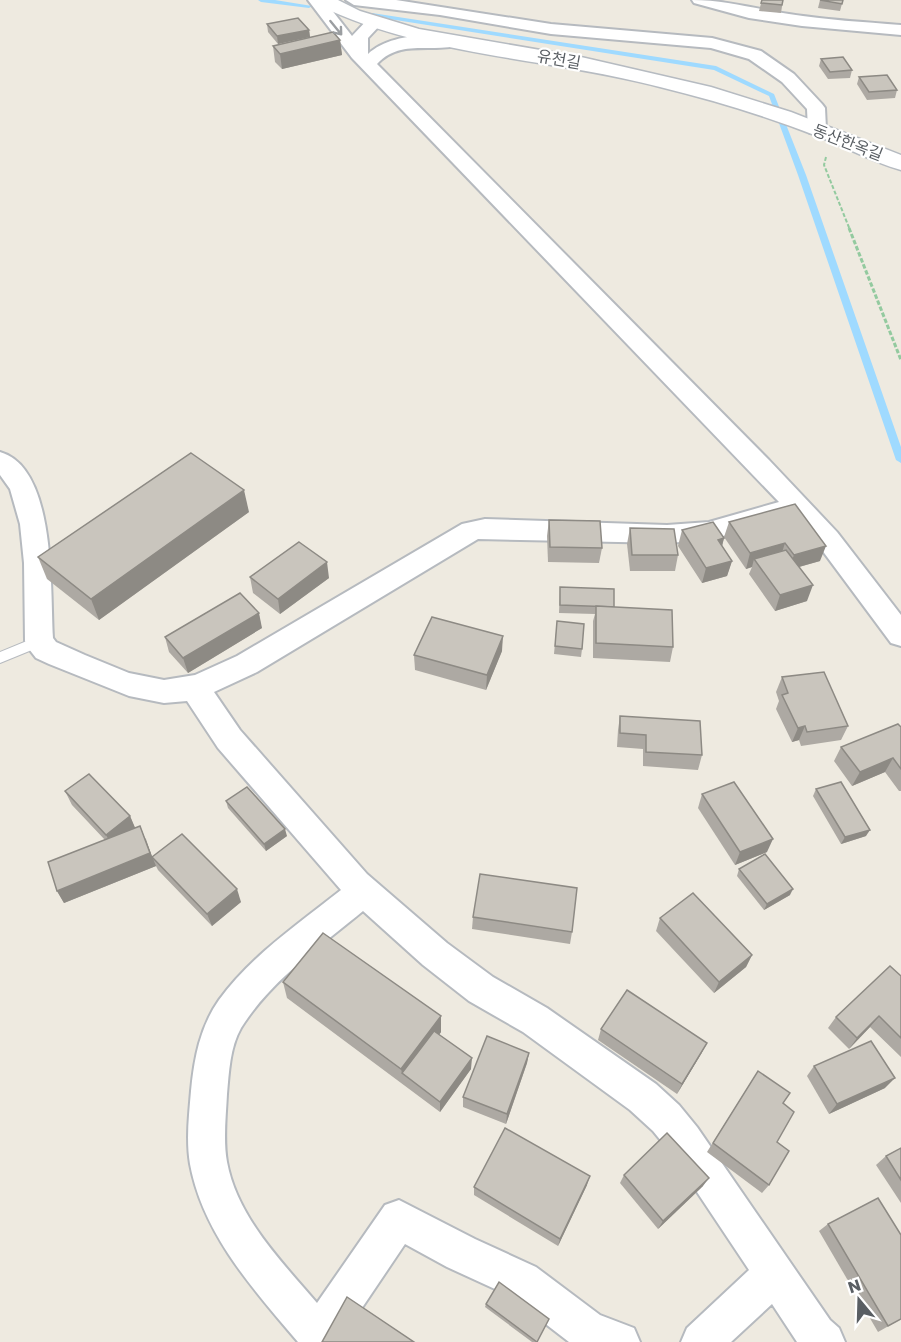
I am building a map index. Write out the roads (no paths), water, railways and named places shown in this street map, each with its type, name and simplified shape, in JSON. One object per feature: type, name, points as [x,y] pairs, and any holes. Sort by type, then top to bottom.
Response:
[{"type":"street","points":[[316,0],[363,59],[530,227],[828,539],[901,635]]},
{"type":"street","name":"유천길","points":[[323,0],[380,13],[420,36],[638,74],[691,87],[795,122]]},
{"type":"street","points":[[354,0],[380,13],[440,10],[551,29],[712,43],[755,56],[788,78],[816,108],[816,129]]},
{"type":"street","points":[[363,59],[360,37],[380,13],[419,0]]},
{"type":"street","points":[[700,0],[749,13],[792,20],[901,30]]},
{"type":"street","points":[[363,59],[394,46],[422,42],[449,42]]},
{"type":"street","name":"동산한옥길","points":[[795,122],[901,163]]},
{"type":"street","points":[[0,460],[15,475],[23,489],[35,532],[39,640],[46,650],[120,681],[152,689],[175,691],[215,680],[247,664],[471,531],[485,528],[667,534],[709,531],[797,506]]},
{"type":"street","points":[[194,687],[229,739],[304,827],[364,891],[435,954],[481,989],[536,1020],[644,1097],[666,1118],[684,1140],[816,1334],[825,1342]]},
{"type":"street","points":[[364,891],[256,984],[231,1013],[218,1037],[211,1067],[206,1142],[209,1166],[220,1201],[240,1237],[319,1336],[399,1220],[461,1253],[522,1281],[589,1332],[620,1342]]},
{"type":"street","points":[[701,1342],[774,1274]]},
{"type":"lane","points":[[0,658],[39,640]]},
{"type":"waterway","points":[[261,0],[309,6]]},
{"type":"waterway","points":[[372,15],[716,68],[772,95],[901,460]]}]
